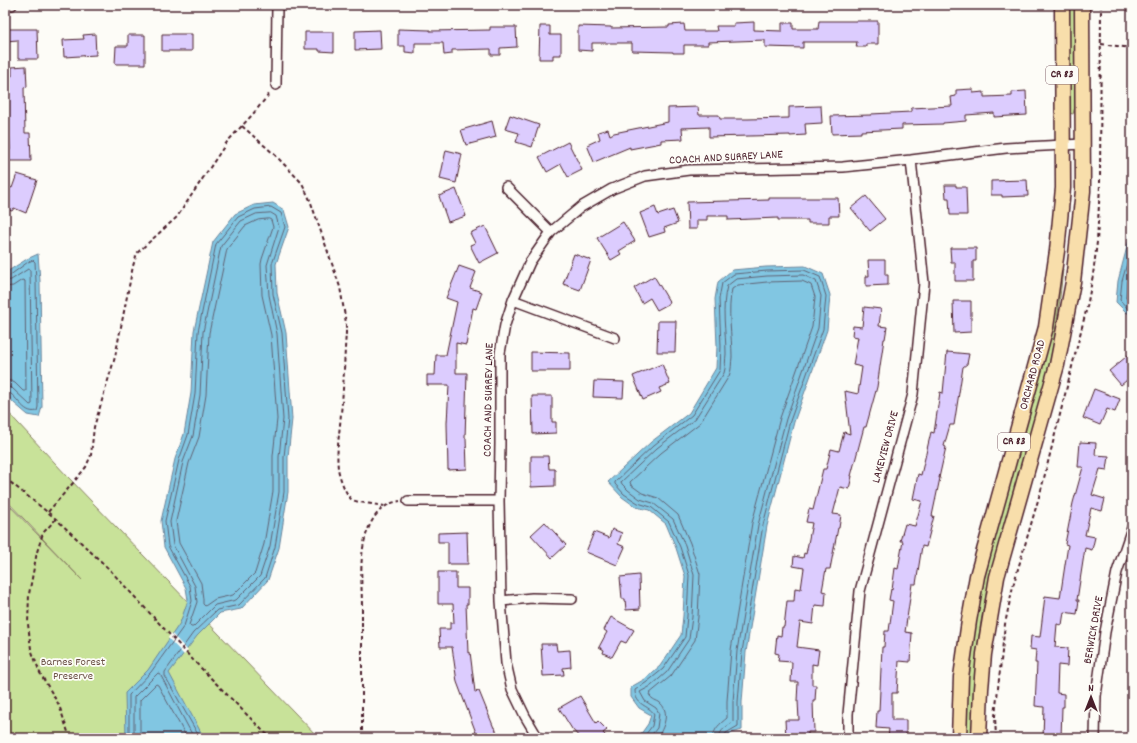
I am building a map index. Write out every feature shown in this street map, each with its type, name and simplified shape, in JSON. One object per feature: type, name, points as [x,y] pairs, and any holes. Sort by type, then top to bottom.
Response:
[{"type":"main road","name":"ORCHARD ROAD","points":[[959,738],[964,652],[977,576],[1046,327],[1063,188],[1062,5]]},
{"type":"main road","name":"ORCHARD ROAD","points":[[979,738],[984,654],[998,577],[1030,457],[1057,365],[1074,282],[1083,191],[1082,5]]},
{"type":"street","points":[[5,5],[12,5]]},
{"type":"street","points":[[276,85],[277,5]]},
{"type":"street","name":"COACH AND SURREY LANE","points":[[538,738],[524,716],[512,689],[506,663],[501,601],[499,502],[500,353],[505,325],[513,300],[530,262],[550,232],[580,206],[612,189],[645,176],[689,170],[843,167],[1006,148],[1083,144]]},
{"type":"street","name":"LAKEVIEW DRIVE","points":[[848,738],[848,714],[860,590],[913,394],[924,283],[912,160]]},
{"type":"street","points":[[506,187],[550,232]]},
{"type":"street","points":[[513,300],[615,338]]},
{"type":"street","points":[[408,501],[499,502]]},
{"type":"street","name":"BERWICK DRIVE","points":[[1094,738],[1096,696],[1104,632],[1117,572],[1132,528]]},
{"type":"street","points":[[501,601],[532,598],[572,599]]},
{"type":"path","points":[[1101,44],[1132,48]]},
{"type":"path","points":[[48,512],[86,467],[91,455],[94,427],[115,357],[133,266],[137,253],[177,217],[227,142],[258,108],[276,85]]},
{"type":"path","points":[[242,126],[275,155],[302,183],[310,200],[340,287],[346,323],[342,410],[337,460],[338,470],[343,484],[352,499],[356,502],[384,506]]},
{"type":"path","points":[[5,478],[48,512],[109,569],[187,653],[264,732],[272,738]]},
{"type":"path","points":[[362,738],[362,582],[363,548],[365,537],[369,526],[384,506],[398,501],[408,501]]},
{"type":"path","points":[[56,519],[43,533],[37,552],[29,594],[28,624],[31,649],[40,673],[59,705],[70,738]]},
{"type":"green space","points":[[1068,5],[1075,5],[1076,103],[1073,114],[1069,113]]},
{"type":"green space","points":[[1061,269],[1063,269],[1058,312],[1049,366],[1000,540],[984,605],[974,688],[972,738],[966,738],[967,696],[970,664],[979,601]]},
{"type":"green space","name":"Barnes Forest Preserve","points":[[5,409],[68,477],[319,738],[5,738],[5,501],[82,580],[5,499]]},
{"type":"water","points":[[273,203],[284,210],[289,227],[276,264],[277,293],[286,333],[292,419],[288,457],[288,492],[279,548],[268,580],[241,609],[220,613],[197,636],[169,673],[204,738],[126,738],[125,693],[148,670],[180,623],[188,600],[186,588],[164,547],[161,521],[175,459],[184,434],[191,393],[194,331],[213,242],[235,214],[254,205]]},
{"type":"water","points":[[1132,228],[1132,313],[1127,313],[1116,302],[1118,281]]},
{"type":"water","points":[[38,254],[40,281],[42,407],[39,417],[28,415],[5,393],[5,273]]},
{"type":"water","points":[[805,266],[823,274],[830,295],[827,330],[794,422],[767,526],[746,652],[742,702],[742,730],[732,733],[726,738],[638,738],[648,724],[651,715],[639,708],[631,697],[631,687],[645,679],[660,666],[681,635],[685,576],[666,524],[649,510],[636,507],[622,497],[608,482],[651,442],[689,413],[716,368],[717,346],[715,299],[718,282],[732,270]]},
{"type":"pier","points":[[171,633],[188,651],[184,655],[168,638]]},
{"type":"building","points":[[819,21],[878,21],[878,44],[866,44],[866,47],[856,47],[857,42],[803,42],[803,48],[765,47],[765,40],[708,42],[708,45],[684,45],[684,53],[673,53],[632,51],[632,43],[592,43],[592,51],[578,50],[578,26],[611,28],[669,27],[669,25],[684,24],[685,31],[717,31],[716,26],[734,26],[734,23],[754,22],[754,30],[782,31],[782,23],[793,23],[793,29],[818,29]]},
{"type":"building","points":[[540,26],[550,26],[550,35],[561,35],[561,55],[553,55],[553,59],[539,59]]},
{"type":"building","points":[[490,27],[516,27],[517,47],[500,48],[500,55],[491,55],[491,49],[452,50],[452,54],[444,55],[443,43],[415,43],[415,53],[405,52],[405,46],[398,46],[398,29],[430,31],[490,30]]},
{"type":"building","points":[[5,29],[37,29],[38,59],[18,59],[18,40],[5,41]]},
{"type":"building","points":[[380,30],[381,49],[355,50],[355,31]]},
{"type":"building","points":[[305,32],[334,32],[334,52],[319,51],[319,49],[305,49]]},
{"type":"building","points":[[95,34],[96,55],[64,57],[63,40],[84,39],[83,35]]},
{"type":"building","points":[[162,34],[192,34],[192,51],[162,51]]},
{"type":"building","points":[[128,35],[145,35],[145,64],[115,64],[116,46],[128,46]]},
{"type":"building","points":[[26,66],[27,87],[24,88],[25,133],[30,133],[31,161],[5,161],[5,150],[10,150],[9,123],[5,123],[5,76],[12,76],[12,67]]},
{"type":"building","points":[[973,89],[973,93],[984,92],[984,97],[1012,96],[1012,92],[1026,91],[1027,115],[994,117],[994,113],[966,115],[966,121],[943,124],[902,125],[902,129],[832,134],[831,116],[911,112],[911,108],[952,106],[951,97],[956,96],[956,90]]},
{"type":"building","points":[[821,106],[822,123],[805,124],[806,135],[709,137],[709,127],[682,128],[683,139],[661,140],[661,143],[630,149],[630,147],[594,162],[587,145],[600,139],[598,132],[608,129],[610,135],[668,122],[668,108],[698,107],[699,115],[719,115],[720,119],[748,119],[789,118],[789,107]]},
{"type":"building","points":[[510,115],[539,125],[532,147],[516,142],[519,133],[505,129]]},
{"type":"building","points":[[492,121],[496,137],[466,145],[461,130]]},
{"type":"building","points":[[568,142],[582,170],[568,177],[561,164],[547,172],[539,157]]},
{"type":"building","points":[[446,150],[462,154],[456,183],[440,179]]},
{"type":"building","points":[[17,174],[37,180],[26,213],[14,208],[12,211],[5,209],[5,185],[12,188]]},
{"type":"building","points":[[1027,180],[1028,196],[1002,197],[1002,195],[991,195],[991,181]]},
{"type":"building","points":[[945,185],[966,187],[967,215],[950,215],[949,198],[946,198]]},
{"type":"building","points":[[456,189],[466,216],[448,222],[439,196]]},
{"type":"building","points":[[866,196],[885,219],[870,231],[851,208]]},
{"type":"building","points":[[769,198],[838,198],[839,216],[829,216],[829,223],[808,223],[808,220],[778,220],[778,218],[728,220],[728,216],[707,216],[707,220],[697,220],[697,229],[688,229],[687,202],[769,200]]},
{"type":"building","points":[[655,207],[658,215],[673,210],[678,223],[664,228],[665,232],[649,237],[640,213]]},
{"type":"building","points":[[623,222],[635,241],[619,251],[621,254],[611,260],[597,238]]},
{"type":"building","points":[[485,226],[498,253],[479,263],[470,245],[475,243],[470,233]]},
{"type":"building","points":[[950,248],[976,248],[976,261],[973,261],[973,281],[955,281],[955,262],[951,262]]},
{"type":"building","points":[[574,254],[591,260],[580,290],[563,284]]},
{"type":"building","points":[[868,260],[885,260],[885,275],[888,275],[888,285],[866,286],[866,276],[869,276]]},
{"type":"building","points":[[459,266],[476,272],[470,288],[482,292],[476,309],[473,308],[466,345],[456,343],[456,373],[467,373],[465,438],[467,469],[448,470],[447,423],[449,385],[427,385],[427,375],[435,375],[436,355],[446,355],[457,302],[446,298]]},
{"type":"building","points":[[654,276],[670,303],[657,310],[650,298],[642,303],[634,288]]},
{"type":"building","points":[[953,301],[971,301],[971,332],[954,333]]},
{"type":"building","points":[[864,307],[881,309],[879,326],[887,327],[877,387],[866,427],[864,427],[849,489],[840,487],[833,514],[841,515],[830,569],[826,569],[822,591],[826,592],[825,606],[815,605],[813,624],[800,622],[797,647],[819,650],[817,665],[812,664],[812,685],[816,685],[815,701],[813,701],[814,732],[808,732],[808,738],[786,738],[785,720],[799,720],[797,701],[798,682],[791,682],[792,662],[778,661],[779,654],[775,653],[777,635],[781,636],[782,627],[784,627],[787,601],[794,601],[795,588],[801,589],[804,568],[793,566],[794,556],[803,558],[804,553],[806,554],[812,523],[806,522],[809,509],[813,510],[823,469],[826,469],[831,449],[839,451],[844,432],[850,434],[845,391],[858,394],[862,367],[853,365],[858,337],[852,336],[853,326],[862,327]]},
{"type":"building","points":[[658,321],[676,321],[675,352],[657,352]]},
{"type":"building","points":[[531,352],[570,353],[570,371],[531,371]]},
{"type":"building","points":[[947,352],[969,354],[967,364],[963,367],[954,425],[950,425],[944,446],[946,447],[932,516],[934,516],[926,547],[922,546],[916,584],[912,584],[905,632],[912,633],[910,662],[899,661],[897,693],[892,693],[892,720],[906,720],[906,738],[888,738],[889,729],[876,728],[877,711],[879,711],[882,647],[884,647],[885,631],[889,631],[893,601],[889,600],[895,568],[898,569],[903,541],[900,541],[905,524],[915,526],[922,501],[913,499],[918,474],[921,475],[931,432],[934,433],[940,392],[943,393]]},
{"type":"building","points":[[1132,352],[1132,376],[1121,385],[1109,371]]},
{"type":"building","points":[[662,364],[670,384],[659,388],[661,392],[643,400],[633,376]]},
{"type":"building","points":[[594,381],[624,382],[623,398],[593,397]]},
{"type":"building","points":[[1094,389],[1120,399],[1115,412],[1107,409],[1100,425],[1083,418]]},
{"type":"building","points":[[532,396],[552,396],[552,422],[556,422],[556,433],[533,434]]},
{"type":"building","points":[[1080,442],[1096,443],[1095,455],[1109,456],[1107,470],[1100,469],[1092,495],[1105,499],[1102,511],[1091,508],[1085,535],[1095,537],[1092,550],[1085,548],[1077,600],[1079,600],[1077,614],[1064,612],[1062,625],[1057,624],[1055,647],[1068,648],[1067,666],[1058,665],[1057,693],[1064,694],[1061,738],[1043,738],[1044,707],[1035,706],[1037,663],[1035,663],[1036,650],[1030,649],[1031,636],[1040,637],[1045,596],[1060,598],[1068,545],[1065,544],[1073,503],[1083,467],[1078,467]]},
{"type":"building","points":[[531,456],[548,456],[549,469],[555,469],[555,486],[531,487]]},
{"type":"building","points":[[545,522],[566,545],[552,558],[531,535]]},
{"type":"building","points":[[612,529],[622,533],[618,544],[625,547],[617,565],[586,552],[594,532],[609,538]]},
{"type":"building","points":[[467,532],[468,564],[448,564],[448,542],[438,542],[438,533]]},
{"type":"building","points":[[438,572],[456,572],[456,588],[468,588],[468,604],[466,604],[468,653],[470,652],[475,692],[479,691],[499,738],[478,738],[457,682],[452,647],[440,647],[439,629],[450,629],[450,623],[454,623],[453,604],[438,604]]},
{"type":"building","points":[[639,575],[640,609],[626,610],[625,599],[622,599],[620,577]]},
{"type":"building","points":[[611,617],[634,630],[626,643],[621,641],[612,657],[603,653],[604,650],[599,647],[607,632],[604,630]]},
{"type":"building","points":[[541,644],[556,644],[557,651],[570,650],[571,667],[563,668],[564,675],[543,676]]},
{"type":"building","points":[[580,696],[596,723],[598,721],[607,730],[603,733],[608,738],[580,738],[572,729],[559,708]]}]
